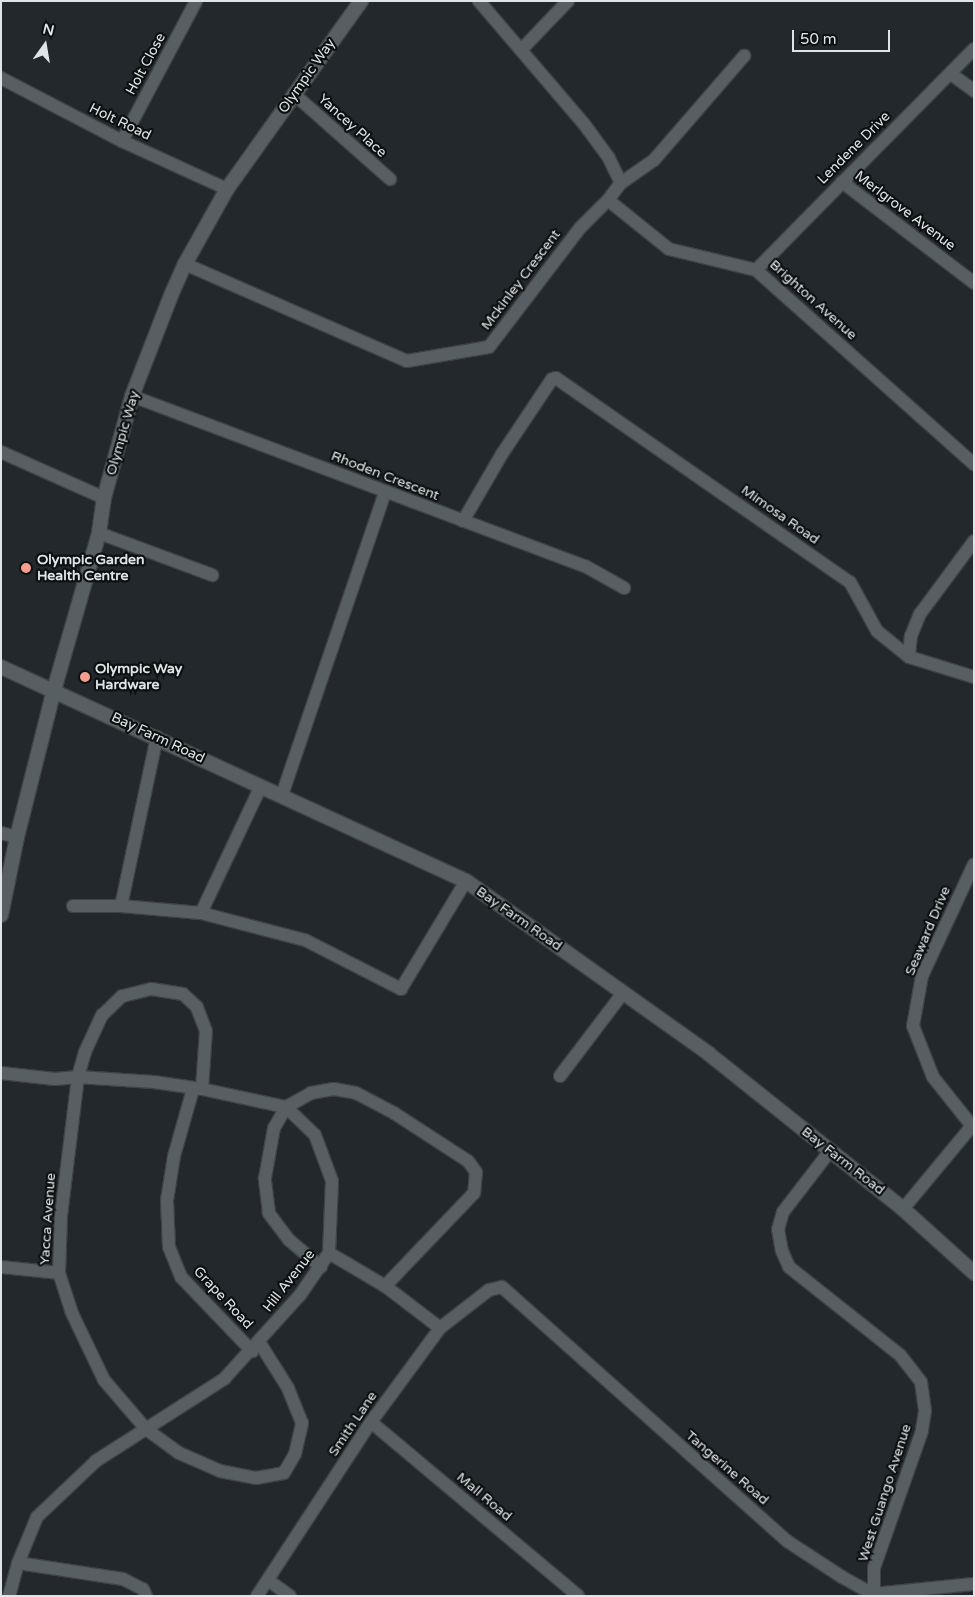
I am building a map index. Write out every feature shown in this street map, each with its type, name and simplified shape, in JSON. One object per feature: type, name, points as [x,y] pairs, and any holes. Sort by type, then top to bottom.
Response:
[{"type":"street","name":"Holt Close","points":[[122,141],[196,1]]},
{"type":"street","name":"Olympic Way","points":[[1,915],[17,837],[54,690],[99,534],[104,498],[132,396],[184,264],[227,189],[361,1]]},
{"type":"street","points":[[479,1],[584,124],[609,158],[621,183]]},
{"type":"street","points":[[521,50],[568,1]]},
{"type":"street","name":"Lendene Drive","points":[[756,270],[974,49]]},
{"type":"street","name":"Mckinley Crescent","points":[[184,264],[407,361],[489,347],[580,228],[608,200],[621,183],[654,160],[744,56]]},
{"type":"street","points":[[951,74],[974,91]]},
{"type":"street","name":"Holt Road","points":[[1,78],[122,141],[227,189]]},
{"type":"street","name":"Yancey Place","points":[[295,95],[390,179]]},
{"type":"street","name":"Merlgrove Avenue","points":[[842,182],[974,283]]},
{"type":"street","name":"Brighton Avenue","points":[[608,200],[669,248],[756,270],[974,464]]},
{"type":"street","name":"Mimosa Road","points":[[463,521],[508,445],[552,379],[558,379],[850,582],[877,631],[909,656],[974,677]]},
{"type":"street","name":"Rhoden Crescent","points":[[132,396],[585,566],[624,588]]},
{"type":"street","points":[[1,452],[104,498]]},
{"type":"street","points":[[282,795],[385,492]]},
{"type":"street","points":[[99,534],[212,575]]},
{"type":"street","points":[[909,656],[911,636],[920,614],[974,541]]},
{"type":"street","name":"Bay Farm Road","points":[[1,667],[157,737],[466,881],[709,1054],[903,1209],[974,1273]]},
{"type":"street","points":[[121,906],[157,737]]},
{"type":"street","points":[[201,913],[261,786]]},
{"type":"street","points":[[1,833],[17,837]]},
{"type":"street","name":"Seaward Drive","points":[[903,1209],[973,1126],[933,1077],[913,1026],[922,976],[974,864]]},
{"type":"street","points":[[73,906],[121,906],[201,913],[305,940],[401,989],[466,881]]},
{"type":"street","name":"Yacca Avenue","points":[[146,1429],[104,1380],[70,1312],[58,1273],[61,1216],[78,1077],[84,1052],[102,1015],[122,996],[151,989],[184,994],[197,1007],[206,1031],[198,1089]]},
{"type":"street","points":[[560,1076],[623,993]]},
{"type":"street","points":[[1,1073],[55,1079],[78,1077],[154,1082],[286,1107]]},
{"type":"street","name":"Grape Road","points":[[146,1429],[179,1453],[220,1471],[256,1478],[284,1473],[295,1454],[302,1423],[288,1388],[255,1346],[181,1277],[169,1247],[167,1200],[174,1156],[198,1089]]},
{"type":"street","points":[[321,1266],[289,1240],[269,1213],[265,1178],[274,1128],[286,1107],[311,1093],[334,1089],[356,1093],[394,1113],[468,1161],[476,1172],[474,1193],[385,1286]]},
{"type":"street","name":"Hill Avenue","points":[[9,1596],[18,1563],[37,1517],[96,1461],[224,1378],[300,1295],[329,1253],[332,1181],[315,1135],[286,1107]]},
{"type":"street","name":"West Guango Avenue","points":[[830,1151],[784,1212],[778,1230],[782,1251],[789,1267],[900,1355],[921,1382],[925,1411],[922,1431],[874,1568],[873,1595]]},
{"type":"street","points":[[329,1253],[385,1286],[440,1328]]},
{"type":"street","points":[[1,1267],[58,1273]]},
{"type":"street","name":"Tangerine Road","points":[[495,1287],[502,1287],[787,1541],[873,1595]]},
{"type":"street","name":"Smith Lane","points":[[257,1596],[371,1422],[440,1328],[495,1287]]},
{"type":"street","name":"Mall Road","points":[[371,1422],[578,1596]]},
{"type":"street","points":[[18,1563],[123,1579],[143,1589],[146,1596]]},
{"type":"street","points":[[268,1580],[290,1596]]},
{"type":"street","points":[[873,1595],[974,1584]]},
{"type":"place","name":"Olympic Garden Health Centre","points":[[26,568]]},
{"type":"place","name":"Olympic Way Hardware","points":[[85,677]]}]
